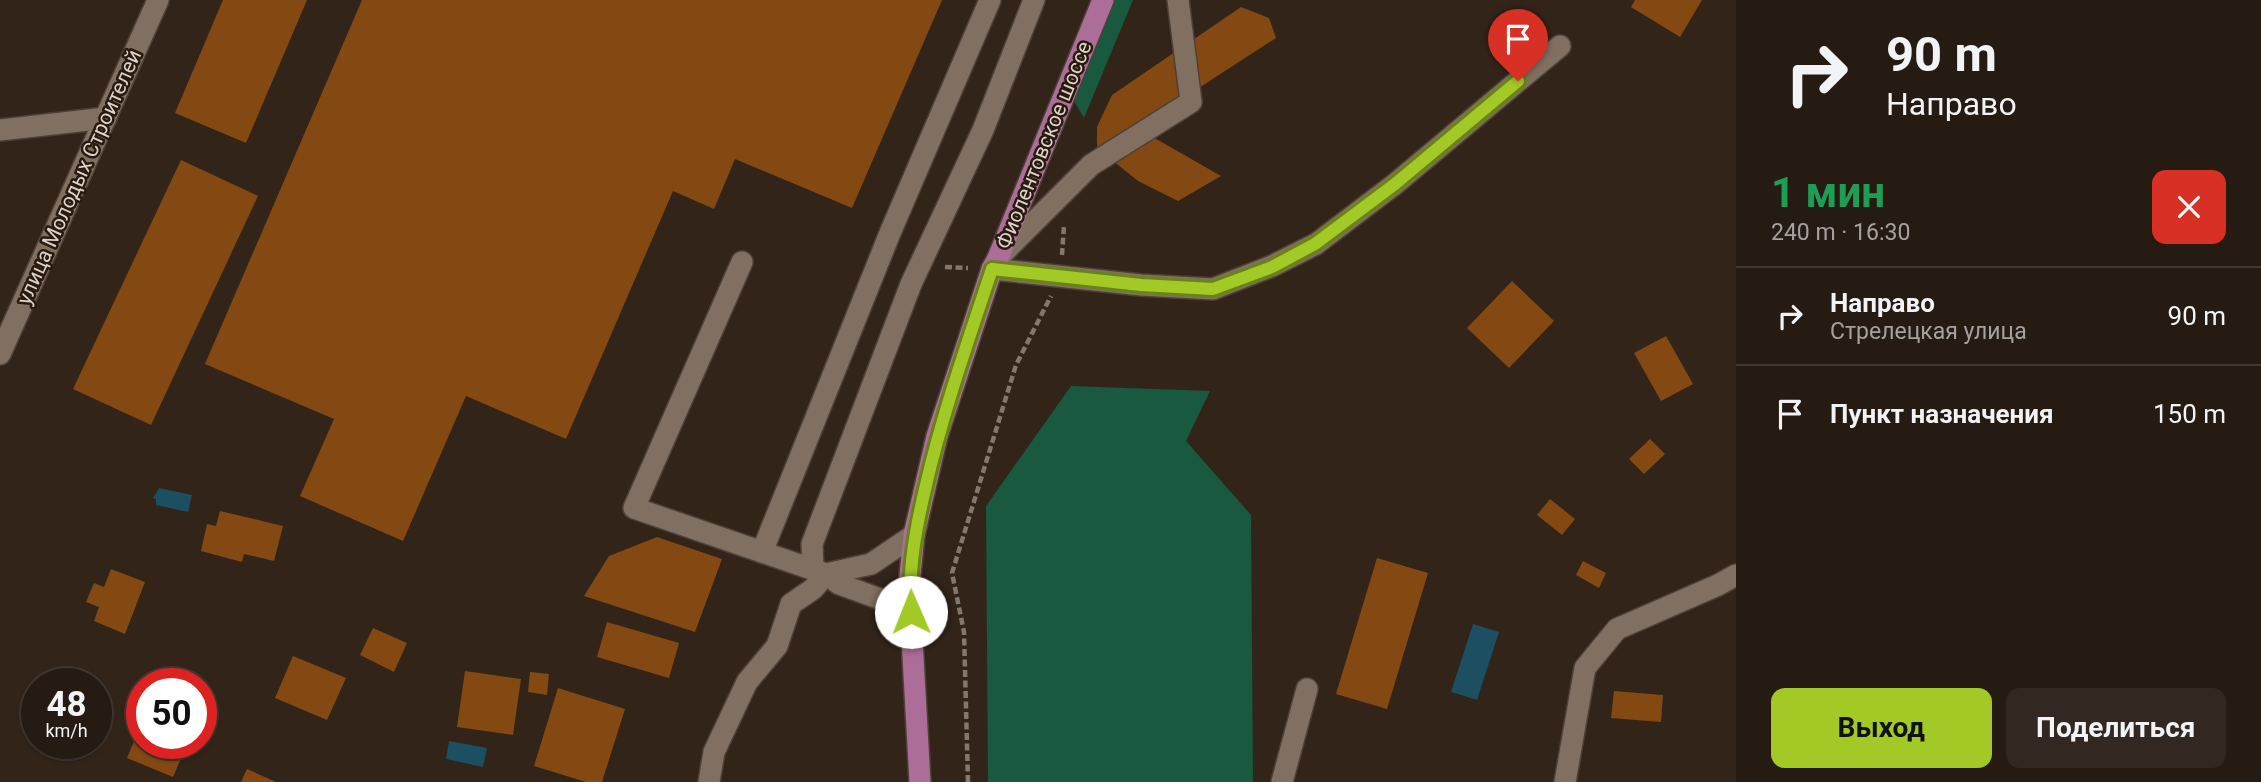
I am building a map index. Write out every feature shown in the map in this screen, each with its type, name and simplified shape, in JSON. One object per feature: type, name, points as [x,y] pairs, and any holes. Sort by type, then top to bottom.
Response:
[{"type":"main road","name":"Фиолентовское шоссе","points":[[920,782],[909,585],[914,535],[937,436],[995,264],[1102,0]]},
{"type":"street","name":"улица Молодых Строителей","points":[[0,354],[10,313],[106,118],[158,0]]},
{"type":"street","points":[[762,552],[890,233],[990,0]]},
{"type":"street","points":[[709,782],[714,752],[747,682],[777,646],[791,604],[813,589],[820,572],[812,544],[920,266],[983,130],[1034,0]]},
{"type":"street","points":[[995,264],[1091,165],[1191,102],[1178,0]]},
{"type":"street","points":[[995,264],[1141,285],[1213,289],[1272,267],[1315,244],[1395,184],[1560,46]]},
{"type":"street","points":[[0,130],[106,118]]},
{"type":"street","points":[[742,262],[634,508],[820,572],[839,584],[883,600],[913,638]]},
{"type":"street","points":[[820,572],[871,564],[914,535]]},
{"type":"street","points":[[1565,782],[1585,668],[1617,629],[1736,575]]},
{"type":"street","points":[[1282,782],[1307,689]]},
{"type":"path","points":[[968,782],[964,632],[952,573],[1016,365],[1061,275],[1065,206],[1073,184]]},
{"type":"path","points":[[920,266],[995,264]]},
{"type":"green space","points":[[1111,0],[1133,0],[1084,118],[1071,96]]},
{"type":"green space","points":[[1071,386],[1210,391],[1186,441],[1251,515],[1253,782],[988,782],[986,506]]},
{"type":"water","points":[[159,488],[192,495],[188,512],[156,505],[156,499],[153,498]]},
{"type":"water","points":[[1473,624],[1499,632],[1477,700],[1451,692]]},
{"type":"water","points":[[449,741],[487,748],[483,767],[446,759]]},
{"type":"building","points":[[223,0],[307,0],[246,143],[175,113]]},
{"type":"building","points":[[362,0],[942,0],[852,208],[735,159],[714,209],[673,191],[566,439],[466,396],[403,541],[300,496],[334,419],[205,364]]},
{"type":"building","points":[[1635,0],[1702,0],[1680,37],[1631,7]]},
{"type":"building","points":[[1241,7],[1269,18],[1276,38],[1137,128],[1221,176],[1178,201],[1138,181],[1097,148],[1097,127],[1112,95]]},
{"type":"building","points":[[181,160],[258,196],[151,425],[73,389]]},
{"type":"building","points":[[1512,281],[1554,321],[1509,368],[1467,328]]},
{"type":"building","points":[[1666,336],[1693,384],[1661,401],[1634,353]]},
{"type":"building","points":[[1650,439],[1665,454],[1644,474],[1629,459]]},
{"type":"building","points":[[1550,499],[1575,519],[1562,535],[1537,515]]},
{"type":"building","points":[[220,511],[283,526],[274,561],[244,554],[242,562],[201,551],[207,524],[216,526]]},
{"type":"building","points":[[657,537],[722,559],[695,632],[584,596],[609,556]]},
{"type":"building","points":[[1377,558],[1428,573],[1387,709],[1336,694]]},
{"type":"building","points":[[1583,561],[1606,573],[1599,588],[1576,575]]},
{"type":"building","points":[[111,569],[145,582],[125,634],[94,621],[99,607],[86,602],[94,583],[104,587]]},
{"type":"building","points":[[607,622],[679,643],[669,678],[597,657]]},
{"type":"building","points":[[373,628],[407,643],[394,672],[360,655]]},
{"type":"building","points":[[293,656],[346,678],[327,720],[275,698]]},
{"type":"building","points":[[465,671],[521,679],[513,735],[457,727]]},
{"type":"building","points":[[530,672],[549,674],[547,695],[528,692]]},
{"type":"building","points":[[558,688],[625,709],[602,782],[586,782],[534,766]]},
{"type":"building","points":[[1614,691],[1663,695],[1661,722],[1611,718]]},
{"type":"building","points":[[129,759],[181,759],[173,777]]},
{"type":"building","points":[[247,769],[276,782],[241,782]]},
{"type":"route","points":[[911,612],[909,585],[914,535],[937,436],[992,269],[1141,285],[1213,289],[1272,267],[1315,244],[1395,184],[1518,81]]}]
